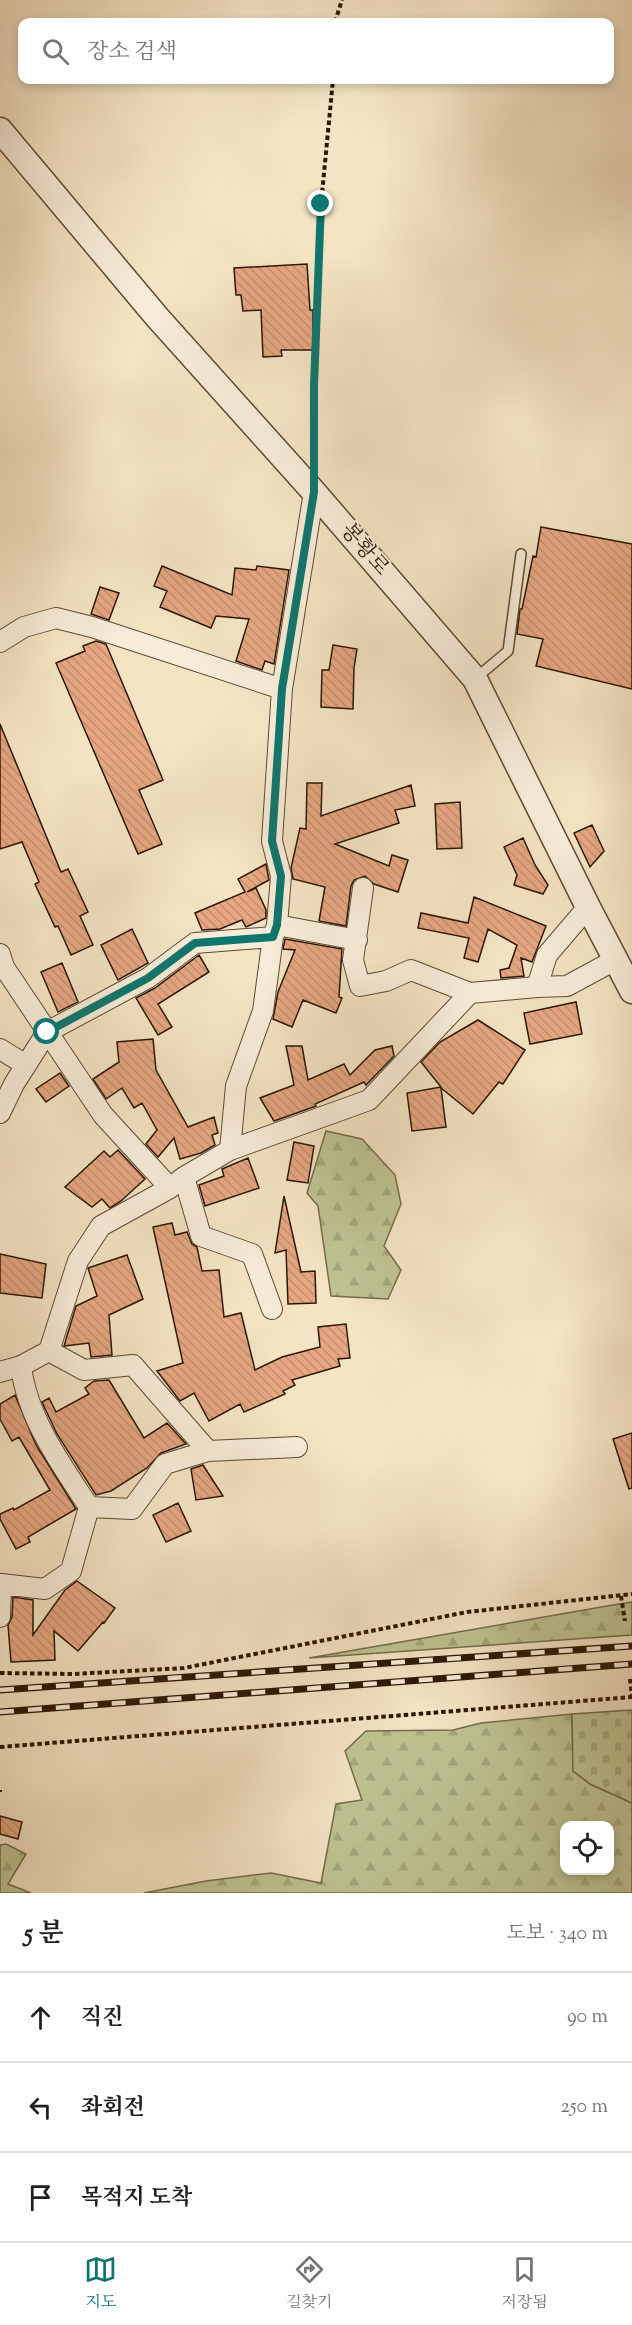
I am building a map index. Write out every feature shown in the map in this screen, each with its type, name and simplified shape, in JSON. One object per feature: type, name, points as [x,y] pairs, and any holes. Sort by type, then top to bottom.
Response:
[{"type":"street","name":"봉황로","points":[[0,130],[157,316],[314,492],[475,679],[632,991]]},
{"type":"street","points":[[230,1150],[236,1086],[263,1011],[275,931],[281,876],[272,841],[282,689],[314,492]]},
{"type":"street","points":[[0,642],[24,627],[56,618],[92,627],[282,689]]},
{"type":"street","points":[[363,888],[354,960],[360,986],[386,981],[411,970],[470,993],[567,986],[615,960]]},
{"type":"street","points":[[537,987],[547,955],[588,907]]},
{"type":"street","points":[[0,1113],[7,1086],[26,1065],[47,1032],[148,978],[195,943],[275,931],[357,940]]},
{"type":"street","points":[[0,954],[4,967],[104,1115],[177,1183],[201,1236],[252,1254],[272,1309]]},
{"type":"street","points":[[0,1372],[21,1366],[49,1351],[78,1262],[100,1226],[230,1150],[369,1100],[470,993]]},
{"type":"street","points":[[0,1049],[26,1065]]},
{"type":"street","points":[[49,1351],[84,1370],[133,1365],[208,1452]]},
{"type":"street","points":[[0,1617],[1,1584],[45,1589],[71,1571],[89,1507],[48,1443],[23,1384],[21,1366]]},
{"type":"street","points":[[89,1507],[132,1509],[165,1464],[208,1452],[297,1447]]},
{"type":"lane","points":[[475,679],[508,651],[521,554]]},
{"type":"path","points":[[336,18],[342,0]]},
{"type":"path","points":[[314,492],[314,386],[321,204],[333,84]]},
{"type":"path","points":[[0,1674],[73,1674],[184,1668],[467,1612],[632,1594]]},
{"type":"path","points":[[621,1596],[625,1622]]},
{"type":"path","points":[[0,1747],[632,1697],[630,1679]]},
{"type":"green space","points":[[326,1131],[362,1139],[395,1175],[401,1204],[384,1246],[401,1270],[388,1299],[331,1296],[318,1206],[307,1193]]},
{"type":"green space","points":[[632,1602],[632,1635],[309,1658],[613,1605]]},
{"type":"green space","points":[[632,1710],[632,1803],[590,1784],[573,1771],[572,1714]]},
{"type":"green space","points":[[572,1714],[573,1771],[590,1784],[632,1803],[632,1893],[144,1893],[206,1881],[271,1873],[321,1883],[336,1804],[362,1800],[345,1751],[366,1731],[453,1730],[481,1723]]},
{"type":"green space","points":[[6,1844],[26,1854],[8,1884],[31,1893],[0,1893],[0,1845]]},
{"type":"building","points":[[307,264],[310,310],[313,310],[313,350],[281,350],[282,356],[263,357],[261,310],[243,311],[241,295],[236,295],[234,268]]},
{"type":"building","points":[[541,527],[632,544],[632,689],[536,666],[543,639],[517,634],[520,609],[522,609],[533,556],[536,557]]},
{"type":"building","points":[[162,566],[232,595],[235,568],[256,570],[257,566],[289,570],[274,664],[265,661],[262,670],[236,661],[249,619],[216,616],[211,628],[160,607],[167,591],[154,586]]},
{"type":"building","points":[[100,587],[119,593],[109,620],[91,614]]},
{"type":"building","points":[[96,641],[106,644],[163,780],[139,790],[162,844],[138,854],[56,663],[85,651],[83,646]]},
{"type":"building","points":[[333,645],[357,649],[353,709],[321,707],[322,670],[329,670]]},
{"type":"building","points":[[0,724],[61,872],[68,869],[88,912],[80,916],[93,945],[71,955],[35,884],[39,882],[22,842],[0,849]]},
{"type":"building","points":[[307,783],[322,783],[321,816],[411,785],[415,806],[395,810],[399,823],[335,844],[389,866],[392,855],[408,860],[398,892],[374,884],[365,876],[354,880],[351,886],[346,926],[319,921],[325,887],[293,879],[291,868],[300,828],[306,829]]},
{"type":"building","points":[[460,802],[462,848],[437,849],[435,804]]},
{"type":"building","points":[[592,825],[604,851],[590,867],[574,833]]},
{"type":"building","points":[[523,838],[535,865],[548,885],[543,894],[514,885],[517,875],[504,847]]},
{"type":"building","points":[[266,864],[269,880],[247,892],[256,888],[266,910],[266,918],[246,927],[242,920],[220,929],[202,930],[195,913],[245,892],[238,879]]},
{"type":"building","points":[[474,897],[546,926],[532,962],[521,958],[524,976],[501,978],[500,970],[509,968],[517,945],[488,929],[478,962],[464,958],[469,938],[418,928],[421,913],[468,923]]},
{"type":"building","points":[[132,929],[148,963],[118,980],[101,945]]},
{"type":"building","points":[[285,939],[342,949],[339,997],[342,998],[336,1013],[303,1000],[292,1027],[273,1019],[278,992],[295,950],[283,949]]},
{"type":"building","points":[[199,955],[209,972],[158,1004],[172,1027],[158,1035],[136,998],[155,988]]},
{"type":"building","points":[[62,963],[78,1002],[58,1012],[41,972]]},
{"type":"building","points":[[576,1002],[582,1034],[530,1044],[524,1013]]},
{"type":"building","points":[[478,1020],[525,1050],[503,1084],[499,1082],[473,1114],[441,1088],[446,1127],[412,1131],[407,1093],[441,1087],[421,1062],[440,1042]]},
{"type":"building","points":[[153,1039],[156,1070],[188,1127],[214,1117],[218,1133],[212,1135],[215,1145],[201,1153],[180,1159],[174,1138],[158,1157],[146,1144],[157,1130],[142,1103],[134,1108],[122,1088],[106,1099],[93,1079],[119,1062],[117,1042]]},
{"type":"building","points":[[286,1046],[302,1046],[308,1080],[344,1064],[350,1075],[375,1050],[392,1046],[394,1056],[366,1085],[364,1082],[315,1104],[316,1106],[274,1121],[260,1098],[294,1085]]},
{"type":"building","points":[[60,1073],[69,1086],[46,1102],[36,1089]]},
{"type":"building","points":[[294,1142],[314,1146],[308,1183],[287,1180]]},
{"type":"building","points":[[118,1150],[145,1179],[121,1201],[110,1208],[102,1199],[92,1207],[65,1187],[104,1151],[110,1157]]},
{"type":"building","points":[[248,1158],[259,1188],[205,1206],[199,1185],[224,1176],[222,1169]]},
{"type":"building","points":[[284,1196],[301,1272],[315,1271],[316,1303],[288,1304],[286,1250],[275,1253]]},
{"type":"building","points":[[172,1223],[175,1235],[187,1232],[192,1244],[197,1247],[202,1271],[219,1270],[224,1317],[241,1313],[255,1370],[282,1357],[320,1347],[318,1327],[346,1324],[350,1358],[338,1359],[340,1366],[292,1380],[295,1385],[283,1391],[285,1394],[244,1412],[240,1404],[209,1421],[194,1393],[180,1401],[157,1371],[183,1363],[153,1227]]},
{"type":"building","points":[[0,1254],[46,1264],[42,1298],[0,1293]]},
{"type":"building","points":[[127,1255],[143,1299],[109,1315],[112,1355],[91,1357],[89,1343],[64,1346],[76,1306],[97,1296],[88,1268]]},
{"type":"building","points":[[109,1380],[144,1438],[167,1423],[186,1444],[161,1453],[147,1468],[111,1491],[96,1495],[57,1434],[42,1402],[49,1398],[56,1412],[89,1394],[85,1388],[94,1381]]},
{"type":"building","points":[[15,1395],[36,1445],[76,1509],[28,1537],[30,1542],[16,1549],[0,1519],[0,1514],[13,1508],[14,1510],[50,1490],[19,1437],[12,1441],[0,1419],[0,1404]]},
{"type":"building","points":[[632,1433],[632,1488],[629,1489],[613,1439]]},
{"type":"building","points":[[203,1465],[223,1496],[196,1500],[191,1469]]},
{"type":"building","points":[[178,1503],[191,1531],[166,1542],[153,1515]]},
{"type":"building","points":[[77,1581],[115,1608],[104,1623],[78,1651],[54,1631],[55,1660],[11,1662],[8,1625],[12,1617],[13,1597],[33,1600],[33,1635],[65,1590]]},
{"type":"building","points":[[0,1816],[22,1822],[18,1839],[0,1834]]},
{"type":"railway","points":[[0,1690],[632,1646]]},
{"type":"railway","points":[[0,1712],[632,1664]]},
{"type":"route","points":[[47,1032],[148,978],[195,943],[273,937],[277,925],[281,876],[272,841],[282,689],[314,492],[314,386],[321,204]]}]
